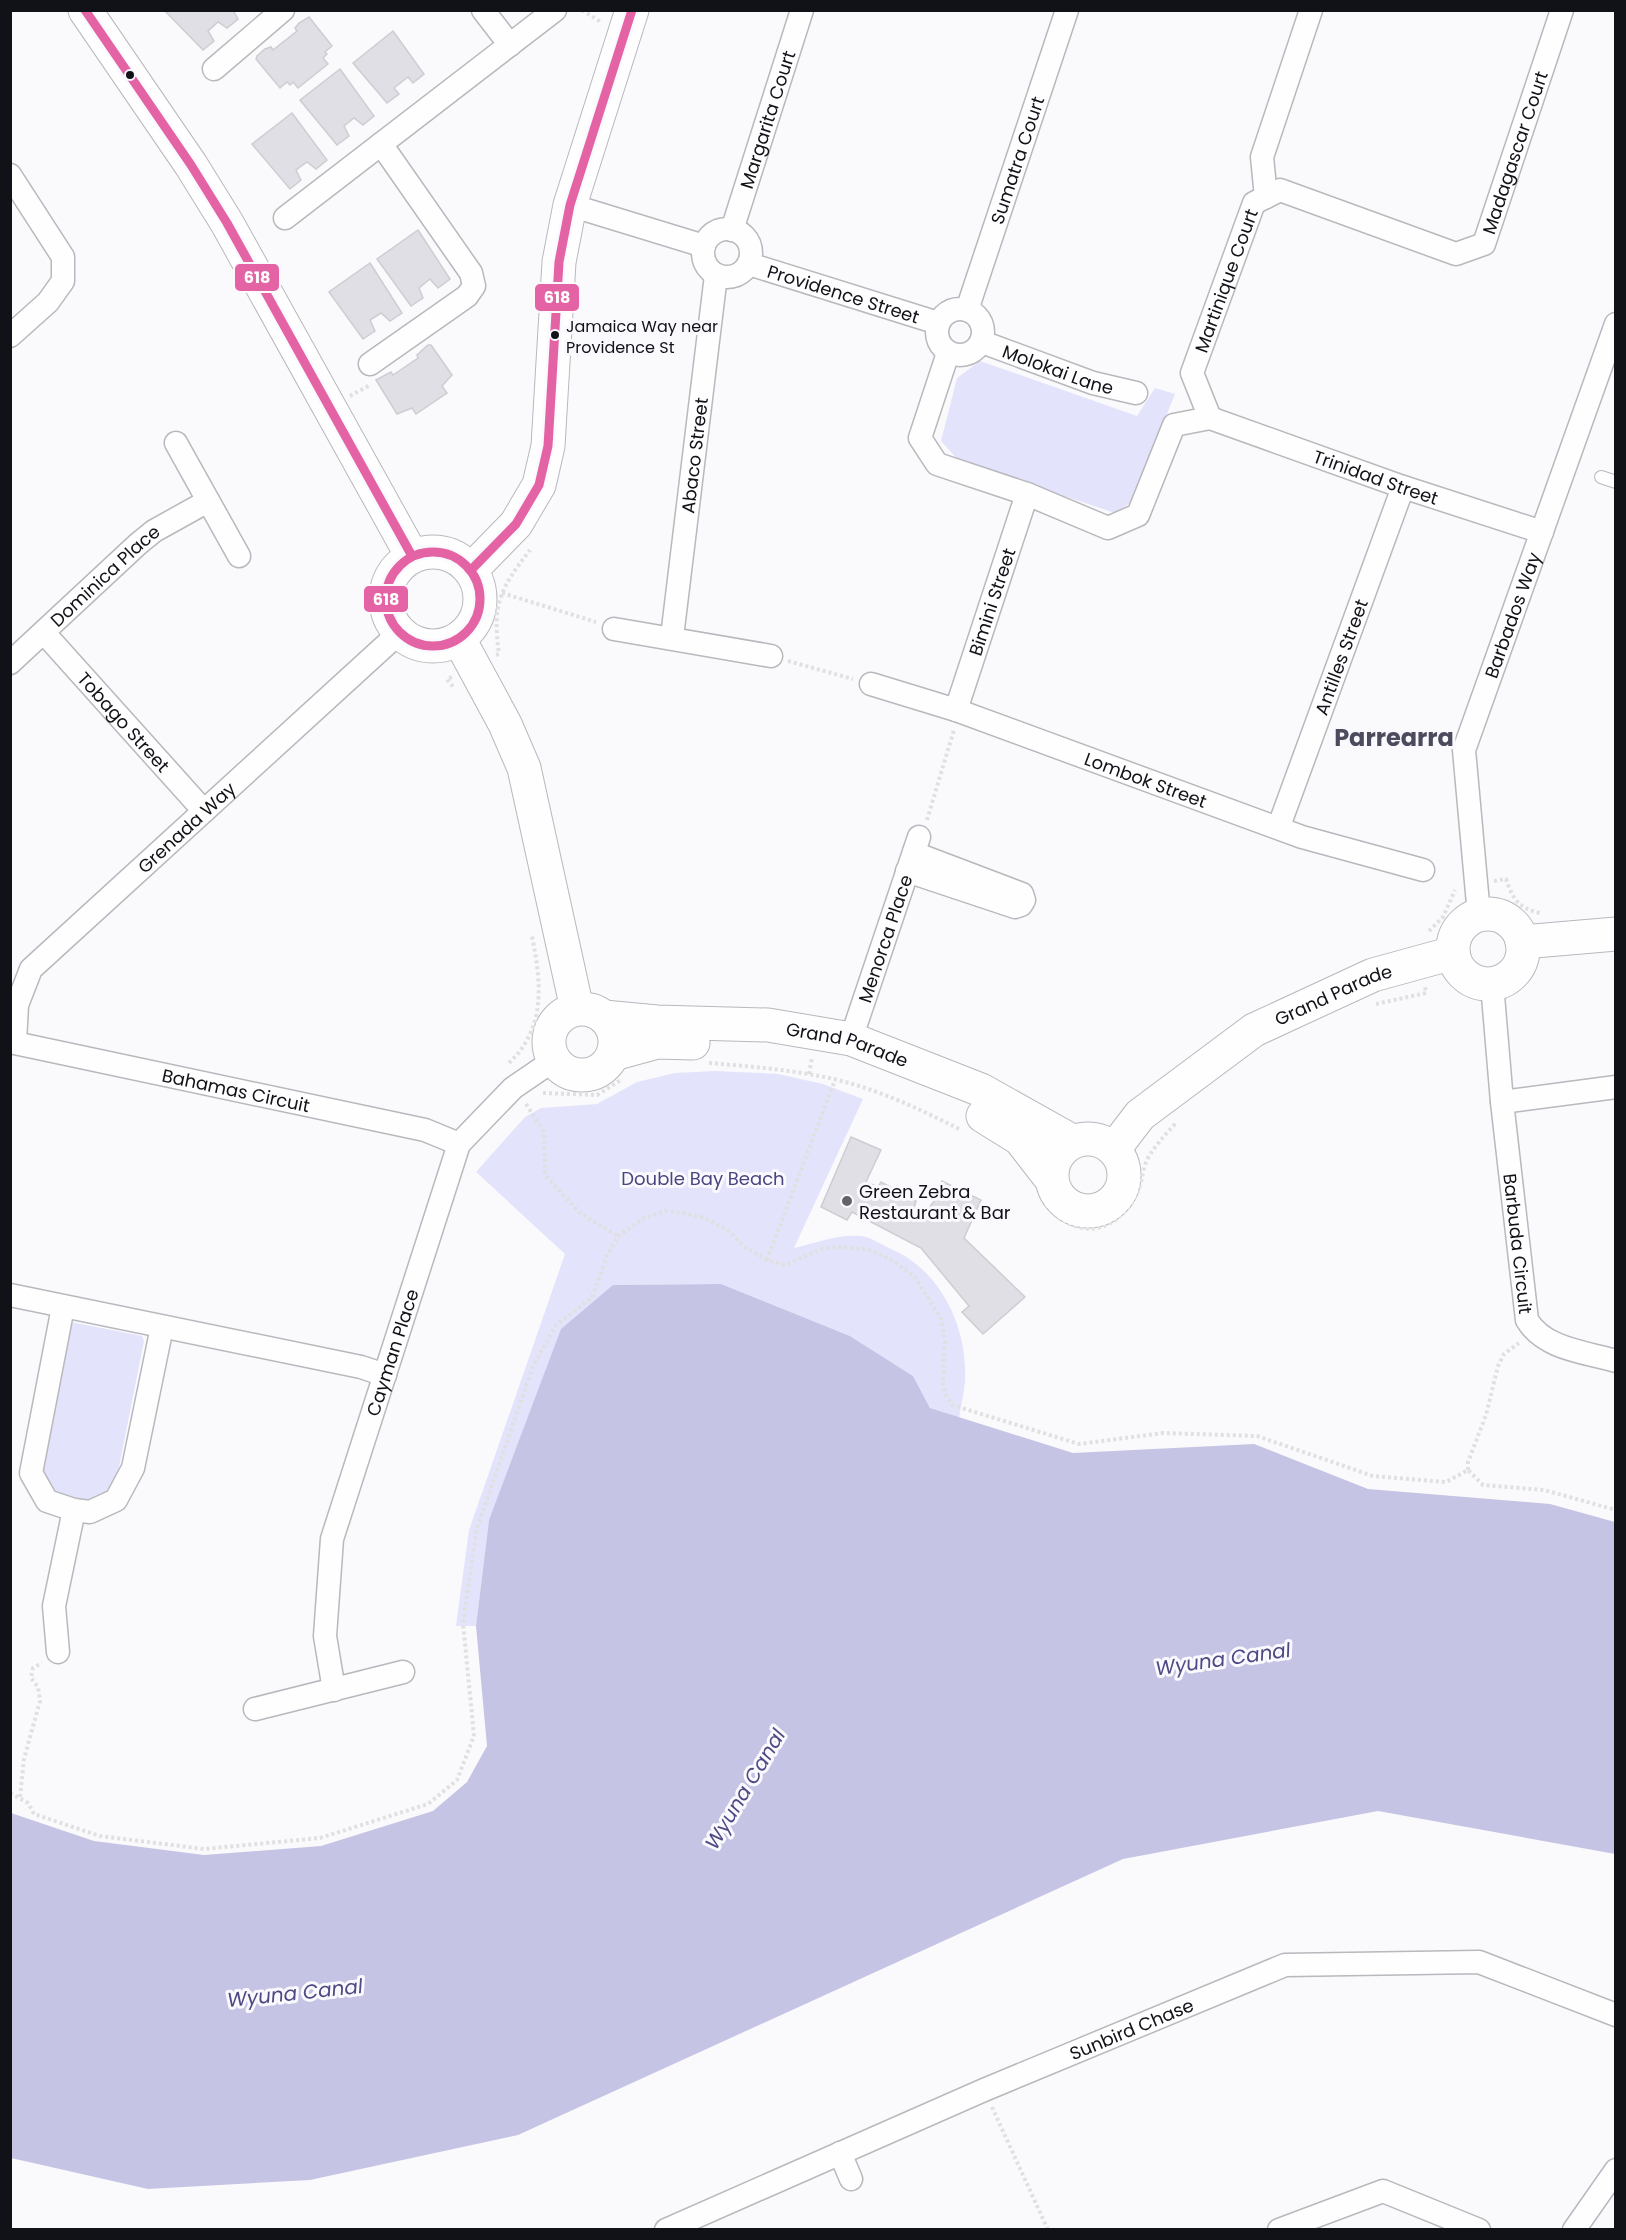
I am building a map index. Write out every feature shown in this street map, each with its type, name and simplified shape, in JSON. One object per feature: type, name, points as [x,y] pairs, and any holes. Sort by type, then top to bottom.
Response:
[{"type":"street","points":[[86,10],[191,165],[227,223],[412,556]]},
{"type":"street","points":[[214,69],[283,10]]},
{"type":"street","points":[[483,10],[510,45]]},
{"type":"street","points":[[285,218],[555,10]]},
{"type":"street","name":"Margarita Court","points":[[732,230],[802,10]]},
{"type":"street","name":"Sumatra Court","points":[[967,310],[1067,10]]},
{"type":"street","name":"Martinique Court","points":[[1210,418],[1192,373],[1254,203],[1266,197],[1262,157],[1311,10]]},
{"type":"street","name":"Madagascar Court","points":[[1266,197],[1280,190],[1456,254],[1484,244],[1562,10]]},
{"type":"street","points":[[471,570],[516,524],[530,503],[544,467],[558,262],[570,205],[619,17]]},
{"type":"street","points":[[370,364],[467,296],[474,286],[471,273],[381,144]]},
{"type":"street","points":[[10,175],[63,257],[63,281],[48,302],[10,336]]},
{"type":"street","points":[[570,205],[704,246]]},
{"type":"street","points":[[732,230],[747,240],[751,247],[749,264],[735,277],[716,275],[704,261],[704,246],[714,233],[732,230]]},
{"type":"street","name":"Providence Street","points":[[749,264],[938,323]]},
{"type":"street","name":"Abaco Street","points":[[672,637],[716,275]]},
{"type":"street","points":[[967,310],[981,322],[982,342],[967,355],[948,353],[937,339],[938,323],[950,311],[967,310]]},
{"type":"street","name":"Barbados Way","points":[[1479,915],[1464,750],[1616,324]]},
{"type":"street","name":"Molokai Lane","points":[[982,342],[1093,383],[1136,393]]},
{"type":"street","points":[[948,353],[920,438],[937,464],[1027,494],[1108,528],[1138,515],[1173,425],[1210,418]]},
{"type":"street","name":"Trinidad Street","points":[[1210,418],[1403,487],[1542,532]]},
{"type":"street","points":[[176,443],[239,556]]},
{"type":"street","name":"Antilles Street","points":[[1279,826],[1403,487]]},
{"type":"street","name":"Bimini Street","points":[[956,710],[1027,494]]},
{"type":"street","name":"Dominica Place","points":[[10,663],[45,633],[138,544],[154,531],[208,501]]},
{"type":"street","points":[[464,667],[470,628],[477,614],[480,599],[478,584],[471,570],[459,559],[444,553],[428,552],[412,556],[398,567],[388,583],[385,600],[389,618],[399,633],[412,642],[428,646],[444,645],[464,667],[505,724],[524,768],[590,1013],[614,1034],[618,1066],[585,1075],[567,1072],[554,1060],[549,1039],[552,1028],[566,1012],[590,1013]]},
{"type":"street","points":[[614,629],[672,637],[771,656]]},
{"type":"street","name":"Tobago Street","points":[[45,633],[204,811]]},
{"type":"street","name":"Grenada Way","points":[[13,1042],[17,1005],[31,969],[399,633]]},
{"type":"street","name":"Lombok Street","points":[[871,684],[956,710],[1279,826],[1302,837],[1423,870]]},
{"type":"street","name":"Menorca Place","points":[[851,1039],[913,854]]},
{"type":"street","points":[[1490,914],[1511,923],[1522,942],[1519,965],[1512,974],[1492,984],[1481,984],[1462,973],[1453,953],[1456,933],[1462,925],[1479,915],[1490,914]]},
{"type":"street","points":[[1522,942],[1616,934]]},
{"type":"street","name":"Grand Parade","points":[[1114,1149],[1140,1115],[1254,1030],[1373,975],[1453,953]]},
{"type":"street","name":"Barbuda Circuit","points":[[1492,984],[1502,1102],[1527,1320],[1534,1333],[1545,1340],[1616,1361]]},
{"type":"street","name":"Grand Parade","points":[[590,1013],[657,1022],[768,1025],[851,1039],[981,1090],[1072,1141]]},
{"type":"street","name":"Bahamas Circuit","points":[[13,1042],[425,1130],[459,1144]]},
{"type":"street","name":"Grand Parade","points":[[618,1066],[657,1042],[765,1045],[842,1057],[914,1081],[969,1106],[1020,1139],[1046,1188]]},
{"type":"street","name":"Cayman Place","points":[[334,1690],[325,1636],[332,1539],[459,1144],[523,1097],[554,1060]]},
{"type":"street","points":[[1502,1102],[1616,1087]]},
{"type":"street","points":[[1094,1138],[1114,1149],[1121,1159],[1124,1171],[1120,1190],[1109,1204],[1085,1211],[1073,1208],[1062,1202],[1055,1191],[1046,1188],[1056,1157],[1072,1141],[1094,1138]]},
{"type":"street","points":[[10,1295],[361,1367],[385,1375]]},
{"type":"street","points":[[63,1306],[31,1473],[47,1501],[74,1510],[90,1512],[116,1500],[133,1468],[162,1327]]},
{"type":"street","points":[[58,1652],[54,1606],[74,1510]]},
{"type":"street","points":[[255,1709],[403,1672]]},
{"type":"street","name":"Sunbird Chase","points":[[666,2229],[984,2090],[1286,1965],[1479,1962],[1616,2015]]},
{"type":"street","points":[[840,2153],[851,2179]]},
{"type":"street","points":[[1574,2229],[1616,2170]]},
{"type":"street","points":[[1279,2229],[1383,2191],[1479,2229]]},
{"type":"lane","points":[[1601,477],[1616,482]]},
{"type":"path","points":[[582,10],[619,17]]},
{"type":"path","points":[[464,667],[447,679],[464,667],[499,654],[496,617],[502,593],[509,577],[534,544]]},
{"type":"path","points":[[502,593],[614,629]]},
{"type":"path","points":[[771,656],[871,684]]},
{"type":"path","points":[[913,854],[929,816],[954,733],[956,710]]},
{"type":"path","points":[[1423,934],[1438,923],[1451,902],[1455,886],[1506,879],[1512,899],[1525,910],[1542,914]]},
{"type":"path","points":[[530,925],[541,994],[534,1020],[521,1048],[498,1074],[523,1097],[544,1132],[545,1175],[580,1214],[618,1236]]},
{"type":"path","points":[[1374,1005],[1426,993]]},
{"type":"path","points":[[698,1063],[769,1069],[835,1080],[911,1105],[963,1131]]},
{"type":"path","points":[[537,1095],[550,1092],[597,1095],[618,1066]]},
{"type":"path","points":[[766,1260],[835,1080]]},
{"type":"path","points":[[1046,1188],[1054,1213],[1074,1228],[1086,1231],[1108,1224],[1119,1217],[1136,1196],[1141,1172],[1158,1142],[1179,1120]]},
{"type":"path","points":[[10,1793],[28,1803],[34,1814],[100,1836],[204,1849],[320,1838],[428,1804],[457,1780],[474,1736],[464,1623],[477,1528],[532,1366],[556,1325],[592,1298],[607,1256],[618,1236],[644,1218],[665,1211],[686,1213],[707,1219],[729,1231],[744,1247],[766,1260],[785,1265],[822,1249],[844,1247],[867,1249],[890,1259],[915,1277],[941,1319],[945,1341],[943,1381],[945,1394],[952,1405],[1078,1444],[1163,1433],[1257,1436],[1373,1476],[1446,1482],[1468,1470]]},
{"type":"path","points":[[1534,1333],[1504,1354],[1498,1366],[1485,1415],[1468,1461],[1468,1470],[1483,1485],[1544,1490],[1616,1510]]},
{"type":"path","points":[[20,1797],[24,1760],[40,1701],[38,1687],[31,1678],[33,1668],[58,1652]]},
{"type":"path","points":[[984,2090],[1048,2229]]},
{"type":"green space","points":[[980,361],[1137,416],[1155,388],[1175,394],[1132,502],[1115,513],[959,461],[941,441],[957,378]]},
{"type":"green space","name":"Double Bay Beach","points":[[715,1071],[778,1074],[823,1084],[863,1099],[794,1248],[835,1238],[861,1236],[873,1239],[909,1259],[924,1271],[948,1303],[962,1341],[965,1381],[959,1418],[930,1408],[913,1376],[850,1336],[721,1284],[613,1285],[489,1520],[476,1626],[456,1626],[469,1530],[565,1254],[476,1172],[525,1117],[541,1108],[597,1104],[637,1082],[675,1073]]},
{"type":"green space","points":[[71,1322],[142,1336],[144,1341],[115,1487],[88,1500],[53,1493],[39,1475]]},
{"type":"water","name":"Wyuna Canal","points":[[721,1284],[850,1336],[913,1376],[930,1408],[1073,1453],[1254,1444],[1368,1489],[1550,1504],[1615,1522],[1615,1854],[1378,1811],[1123,1859],[518,2135],[310,2180],[148,2189],[11,2158],[11,1813],[94,1841],[204,1855],[321,1846],[433,1811],[467,1782],[487,1746],[476,1626],[489,1520],[561,1329],[613,1285]]},
{"type":"building","points":[[164,10],[233,10],[238,19],[227,28],[218,22],[208,31],[214,41],[203,50]]},
{"type":"building","points":[[309,17],[332,46],[325,52],[327,54],[323,58],[328,64],[298,88],[293,82],[290,85],[287,82],[280,88],[256,59],[257,56],[265,49],[271,47],[273,50],[297,31],[295,28],[299,23]]},
{"type":"building","points":[[393,31],[424,74],[413,83],[408,77],[394,88],[399,94],[387,103],[353,63]]},
{"type":"building","points":[[340,69],[374,116],[363,125],[354,118],[344,126],[349,136],[337,145],[300,100]]},
{"type":"building","points":[[292,113],[327,160],[316,169],[307,162],[296,170],[301,180],[290,189],[252,144]]},
{"type":"building","points":[[418,230],[450,279],[438,288],[430,279],[419,288],[423,298],[411,306],[377,259]]},
{"type":"building","points":[[370,263],[402,313],[390,321],[381,313],[370,320],[375,331],[363,339],[329,292]]},
{"type":"building","points":[[431,345],[452,375],[442,386],[447,393],[416,414],[412,408],[397,414],[376,380],[391,372],[393,375],[418,358],[417,355]]},
{"type":"building","points":[[851,1137],[881,1150],[866,1182],[878,1187],[881,1182],[916,1201],[914,1208],[925,1213],[935,1200],[942,1181],[981,1200],[964,1238],[1025,1297],[983,1334],[962,1312],[969,1306],[921,1248],[852,1212],[847,1220],[821,1207]]},
{"type":"transit line","name":"618","points":[[85,10],[191,165],[227,223],[412,556]]},
{"type":"transit line","name":"618","points":[[471,570],[516,524],[539,485],[548,446],[559,262],[570,205],[632,10]]},
{"type":"transit line","name":"618","points":[[433,552],[451,556],[466,566],[476,581],[480,599],[476,617],[466,632],[451,642],[433,646],[415,642],[400,632],[390,617],[386,599],[390,581],[400,566],[415,556],[433,552]]},
{"type":"place","name":"Jamaica Way near Providence St","points":[[555,335]]},
{"type":"place","name":"Green Zebra Restaurant & Bar","points":[[847,1201]]},
{"type":"district","name":"Parrearra","points":[[1394,737]]}]
